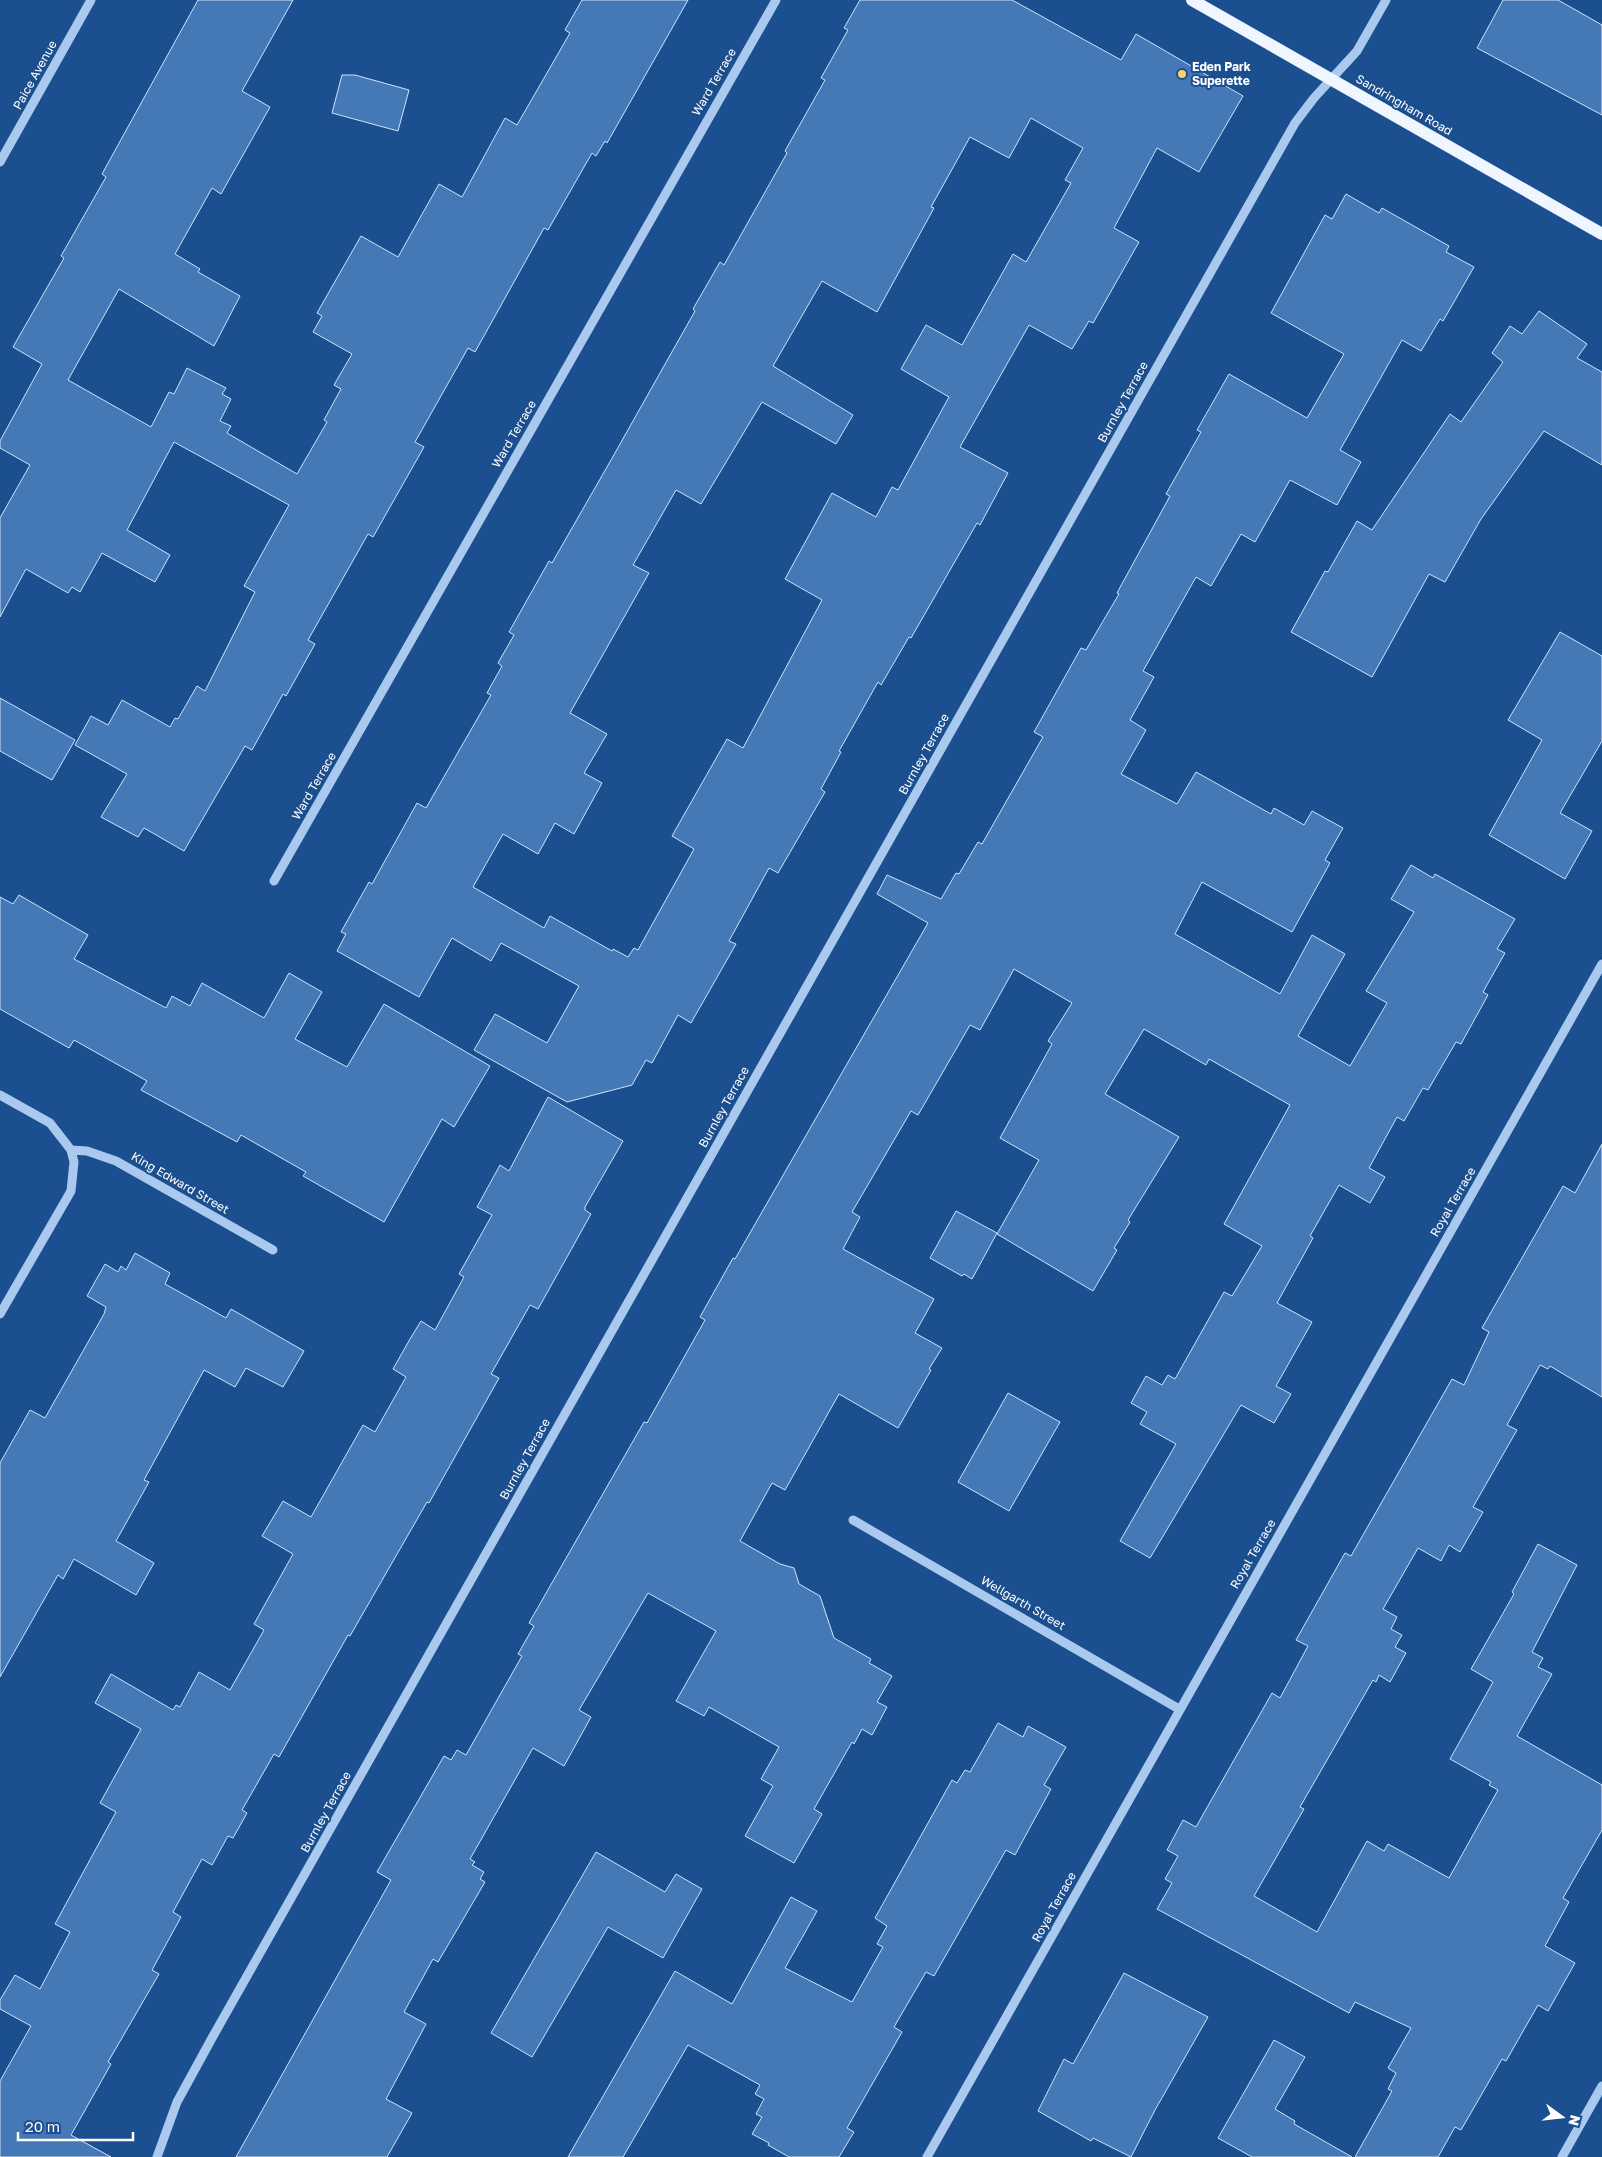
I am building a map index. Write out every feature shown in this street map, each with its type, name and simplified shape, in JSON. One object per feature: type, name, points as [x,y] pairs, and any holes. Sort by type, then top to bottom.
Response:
[{"type":"main road","name":"Sandringham Road","points":[[1192,0],[1602,234]]},
{"type":"street","name":"Paice Avenue","points":[[0,162],[91,0]]},
{"type":"street","name":"Ward Terrace","points":[[274,881],[776,0]]},
{"type":"street","name":"Burnley Terrace","points":[[157,2157],[176,2102],[1290,131],[1314,98],[1357,51],[1386,0]]},
{"type":"street","name":"Royal Terrace","points":[[927,2157],[1602,964]]},
{"type":"street","points":[[0,1095],[50,1123],[71,1150],[74,1162],[70,1191],[0,1314]]},
{"type":"street","name":"King Edward Street","points":[[71,1150],[87,1151],[116,1161],[273,1250]]},
{"type":"street","name":"Wellgarth Street","points":[[853,1520],[1179,1709]]},
{"type":"street","points":[[1562,2157],[1602,2086]]},
{"type":"building","points":[[198,0],[293,0],[242,91],[270,107],[221,194],[212,188],[175,254],[200,269],[198,272],[240,296],[214,346],[119,289],[68,380],[151,427],[169,392],[174,394],[187,368],[226,388],[222,394],[231,399],[220,421],[231,426],[227,433],[297,474],[327,422],[324,420],[341,389],[334,385],[352,354],[313,332],[322,316],[317,313],[361,236],[398,257],[439,184],[462,197],[505,118],[517,125],[570,33],[565,30],[582,0],[688,0],[607,143],[605,141],[596,156],[592,153],[548,230],[544,228],[475,352],[468,348],[415,442],[424,447],[373,537],[368,534],[308,640],[315,644],[286,696],[283,694],[252,750],[245,746],[184,851],[144,828],[138,837],[101,817],[127,774],[75,745],[91,716],[108,725],[122,700],[170,727],[175,718],[178,719],[197,686],[205,691],[255,592],[244,586],[289,505],[174,442],[127,530],[170,555],[155,582],[102,553],[80,592],[72,587],[68,593],[26,569],[0,617],[0,518],[30,465],[0,448],[0,441],[42,364],[13,347],[64,258],[61,256],[106,177],[102,174]]},
{"type":"building","points":[[860,0],[1012,0],[1121,60],[1136,34],[1243,96],[1199,172],[1157,148],[1114,228],[1139,242],[1093,323],[1089,321],[1072,349],[1029,325],[960,447],[1008,473],[980,525],[977,523],[911,638],[909,637],[881,685],[878,682],[839,751],[841,752],[821,789],[825,792],[778,873],[769,868],[729,941],[736,944],[691,1023],[678,1015],[652,1063],[646,1060],[632,1085],[567,1102],[474,1050],[495,1014],[547,1043],[579,986],[501,943],[491,961],[452,938],[419,997],[337,951],[346,934],[341,932],[369,882],[372,884],[417,803],[426,808],[491,695],[487,693],[502,666],[498,663],[514,635],[509,632],[549,561],[552,563],[611,460],[695,311],[693,309],[720,262],[724,265],[787,153],[785,151],[825,80],[821,78],[848,30],[844,28]],"holes":[[[1031,118],[1083,148],[1065,180],[1071,183],[1026,262],[1013,254],[962,345],[926,325],[901,369],[949,397],[898,490],[892,487],[876,517],[832,493],[785,579],[822,600],[743,748],[727,739],[672,836],[694,849],[638,950],[634,948],[628,957],[613,949],[612,951],[550,916],[544,928],[473,887],[503,834],[538,854],[555,823],[574,834],[602,783],[584,773],[607,734],[570,713],[649,573],[633,565],[676,490],[701,504],[762,402],[836,444],[853,415],[773,366],[822,281],[877,312],[934,208],[931,207],[970,137],[1009,158]]]},
{"type":"building","points":[[1503,0],[1558,0],[1602,25],[1602,115],[1477,48]]},
{"type":"building","points":[[342,75],[355,75],[409,90],[398,131],[332,113]]},
{"type":"building","points":[[1346,194],[1379,213],[1382,208],[1449,246],[1446,252],[1474,267],[1443,321],[1440,319],[1421,351],[1402,340],[1340,450],[1361,462],[1337,505],[1290,480],[1255,542],[1241,534],[1211,586],[1196,577],[1143,671],[1154,677],[1130,720],[1146,730],[1121,774],[1177,804],[1196,772],[1271,814],[1274,808],[1304,825],[1312,811],[1343,828],[1325,860],[1330,863],[1292,932],[1202,882],[1175,934],[1280,994],[1312,935],[1345,954],[1298,1036],[1350,1066],[1387,1003],[1366,991],[1414,912],[1391,899],[1411,865],[1433,878],[1435,874],[1515,919],[1497,949],[1505,953],[1483,992],[1488,995],[1461,1044],[1456,1042],[1428,1090],[1423,1088],[1404,1121],[1397,1117],[1369,1168],[1385,1177],[1370,1203],[1339,1185],[1310,1236],[1313,1238],[1277,1303],[1312,1322],[1276,1386],[1291,1394],[1274,1423],[1241,1405],[1150,1558],[1120,1541],[1176,1444],[1140,1424],[1147,1412],[1131,1403],[1146,1376],[1162,1385],[1168,1375],[1175,1379],[1224,1292],[1232,1296],[1262,1246],[1224,1224],[1290,1105],[1209,1059],[1206,1065],[1144,1029],[1105,1094],[1179,1137],[1128,1220],[1130,1222],[1114,1248],[1117,1250],[1093,1291],[997,1234],[1039,1160],[1000,1138],[1052,1044],[1048,1041],[1072,1003],[1014,969],[980,1030],[970,1025],[918,1115],[911,1111],[852,1212],[860,1217],[843,1249],[934,1299],[915,1333],[942,1348],[898,1428],[839,1394],[785,1490],[772,1483],[740,1541],[780,1564],[794,1568],[799,1584],[820,1596],[834,1638],[871,1659],[869,1663],[892,1676],[877,1702],[887,1707],[872,1735],[862,1729],[854,1744],[852,1742],[814,1809],[822,1814],[794,1863],[745,1836],[773,1786],[761,1779],[779,1747],[709,1707],[704,1716],[676,1701],[716,1631],[648,1593],[579,1710],[591,1717],[564,1766],[533,1748],[470,1859],[475,1862],[472,1865],[484,1872],[480,1879],[485,1882],[438,1962],[433,1959],[404,2012],[426,2024],[386,2099],[412,2113],[387,2157],[236,2157],[391,1880],[377,1872],[444,1756],[451,1760],[457,1750],[466,1755],[522,1656],[518,1654],[534,1626],[529,1623],[644,1422],[647,1423],[705,1320],[700,1317],[733,1258],[735,1259],[928,923],[877,894],[887,875],[941,899],[956,873],[959,874],[978,842],[982,844],[1043,737],[1034,732],[1081,648],[1086,650],[1119,594],[1117,593],[1170,496],[1166,494],[1201,432],[1197,430],[1229,374],[1307,418],[1344,354],[1271,313],[1325,215],[1332,219]]},
{"type":"building","points":[[1539,311],[1587,344],[1577,358],[1602,372],[1602,465],[1544,431],[1481,519],[1445,582],[1429,574],[1372,677],[1291,632],[1325,571],[1328,572],[1357,521],[1372,530],[1450,414],[1461,422],[1503,362],[1492,353],[1510,326],[1522,334]]},
{"type":"building","points":[[1560,632],[1602,656],[1602,741],[1560,813],[1592,831],[1565,879],[1489,835],[1542,740],[1508,720]]},
{"type":"building","points":[[0,698],[75,740],[52,780],[0,751]]},
{"type":"building","points":[[19,895],[88,935],[74,959],[166,1008],[172,996],[190,1006],[202,983],[264,1018],[289,973],[322,992],[295,1039],[347,1067],[384,1004],[490,1066],[454,1127],[442,1119],[384,1222],[303,1176],[306,1172],[241,1135],[237,1142],[141,1090],[147,1081],[74,1040],[69,1048],[0,1009],[0,897],[13,904]]},
{"type":"building","points":[[548,1097],[623,1141],[585,1207],[585,1210],[591,1214],[538,1309],[530,1305],[491,1374],[499,1378],[429,1503],[427,1502],[350,1636],[348,1635],[279,1757],[274,1754],[242,1810],[247,1813],[233,1838],[228,1836],[212,1865],[202,1859],[173,1912],[181,1917],[152,1970],[159,1974],[108,2062],[111,2064],[71,2135],[111,2157],[0,2157],[0,2081],[31,2026],[0,2009],[0,2000],[15,1975],[40,1989],[70,1932],[55,1924],[116,1812],[100,1803],[141,1729],[95,1703],[111,1674],[173,1710],[176,1705],[180,1707],[199,1672],[230,1690],[264,1630],[254,1624],[293,1554],[262,1536],[283,1501],[311,1517],[363,1425],[375,1432],[406,1377],[393,1369],[421,1321],[435,1330],[464,1277],[459,1274],[492,1215],[477,1207],[500,1165],[509,1171]]},
{"type":"building","points":[[1602,1144],[1602,1397],[1550,1366],[1548,1369],[1540,1365],[1507,1425],[1517,1430],[1473,1507],[1483,1512],[1460,1552],[1449,1545],[1441,1561],[1418,1548],[1383,1609],[1397,1617],[1391,1629],[1402,1635],[1395,1647],[1406,1653],[1390,1682],[1379,1675],[1376,1682],[1373,1680],[1300,1807],[1304,1809],[1254,1896],[1317,1932],[1367,1841],[1384,1851],[1388,1844],[1449,1878],[1498,1790],[1489,1785],[1491,1782],[1450,1759],[1493,1682],[1471,1669],[1514,1594],[1512,1592],[1538,1544],[1577,1565],[1532,1652],[1543,1658],[1538,1667],[1552,1674],[1517,1736],[1602,1785],[1602,1830],[1563,1898],[1569,1902],[1545,1946],[1575,1963],[1548,2011],[1538,2005],[1506,2061],[1502,2059],[1461,2130],[1455,2127],[1438,2157],[1355,2157],[1392,2091],[1388,2089],[1396,2073],[1388,2068],[1411,2028],[1355,2002],[1349,2013],[1157,1909],[1172,1883],[1165,1879],[1178,1856],[1167,1850],[1183,1820],[1196,1827],[1272,1693],[1280,1698],[1308,1646],[1296,1640],[1345,1553],[1351,1556],[1452,1379],[1464,1385],[1489,1332],[1482,1328],[1563,1186],[1575,1193]]},
{"type":"building","points":[[956,1211],[997,1233],[972,1279],[964,1274],[962,1276],[930,1258]]},
{"type":"building","points":[[135,1253],[170,1273],[165,1284],[226,1318],[231,1309],[304,1351],[283,1387],[246,1368],[235,1387],[204,1370],[144,1480],[149,1482],[116,1541],[154,1563],[136,1595],[74,1559],[63,1579],[58,1575],[0,1677],[0,1463],[30,1410],[45,1418],[104,1314],[106,1307],[87,1296],[105,1264],[118,1272],[121,1266],[126,1270]]},
{"type":"building","points":[[1008,1393],[1060,1422],[1009,1511],[958,1482]]},
{"type":"building","points":[[998,1723],[1023,1737],[1028,1726],[1066,1747],[1044,1785],[1051,1789],[1015,1855],[1006,1850],[934,1976],[926,1972],[894,2027],[902,2032],[847,2128],[854,2132],[839,2157],[789,2157],[752,2134],[762,2117],[756,2114],[764,2099],[755,2094],[760,2085],[688,2045],[623,2157],[568,2157],[675,1971],[732,2004],[791,1897],[817,1911],[785,1968],[852,2002],[883,1947],[877,1944],[887,1926],[875,1918],[952,1780],[957,1783],[965,1770],[970,1772]]},
{"type":"building","points":[[596,1852],[665,1892],[676,1874],[702,1889],[663,1958],[608,1927],[532,2057],[491,2033]]},
{"type":"building","points":[[1124,1973],[1208,2017],[1155,2110],[1131,2157],[1093,2138],[1091,2141],[1038,2111],[1064,2059],[1073,2064]]},
{"type":"building","points":[[1274,2040],[1305,2057],[1275,2109],[1295,2121],[1294,2124],[1352,2157],[1252,2157],[1218,2138]]},
{"type":"place","name":"Eden Park Superette","points":[[1182,74]]}]
